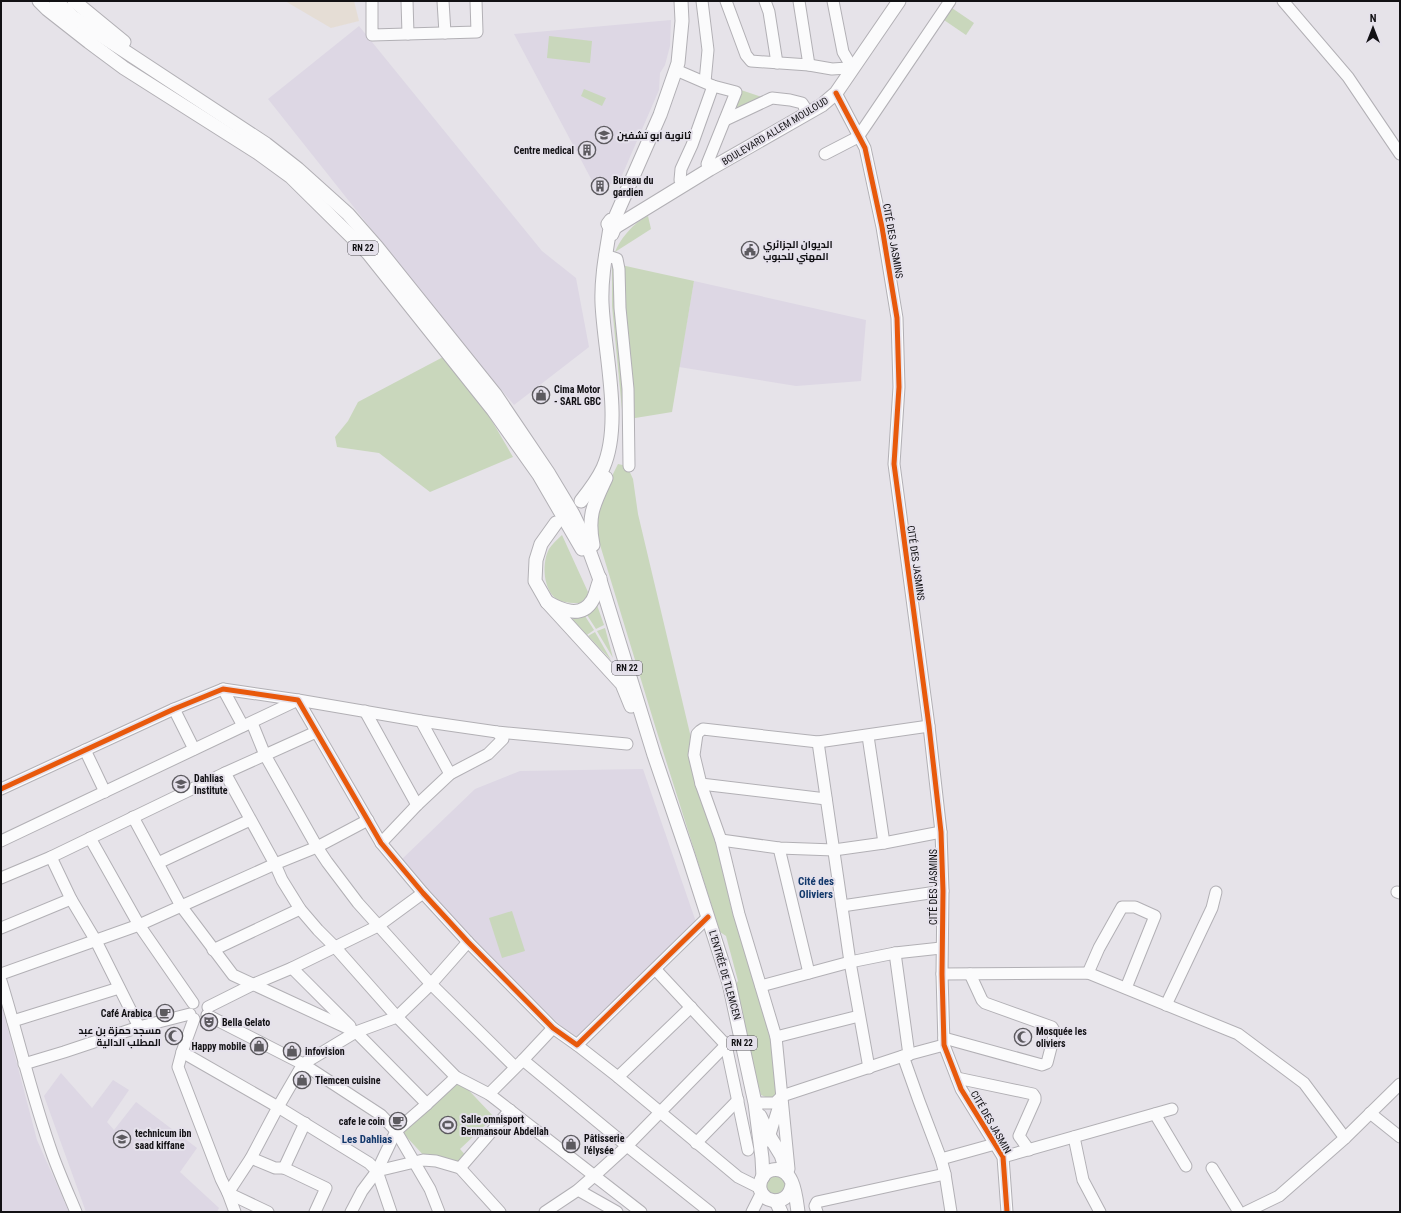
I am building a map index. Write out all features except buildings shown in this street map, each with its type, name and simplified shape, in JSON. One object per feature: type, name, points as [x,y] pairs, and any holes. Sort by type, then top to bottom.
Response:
[{"type":"main road","name":"RN 22","points":[[39,1],[47,10],[124,68],[258,153],[291,177],[368,253],[492,410],[534,468],[600,580]]},
{"type":"main road","name":"RN 22","points":[[56,1],[73,17],[266,144],[298,169],[348,214],[377,247],[495,394],[549,474],[580,526],[600,580],[654,755],[708,917]]},
{"type":"main road","points":[[74,1],[178,86]]},
{"type":"main road","points":[[547,602],[567,612],[580,611],[592,600],[600,580],[591,534],[590,520],[594,505],[615,456],[618,433],[612,373],[604,331],[602,280],[606,255],[614,225],[660,115],[678,63],[682,21],[681,1]]},
{"type":"main road","name":"BOULEVARD ALLEM MOULOUD","points":[[614,225],[680,180],[805,110],[830,92],[846,71],[892,1]]},
{"type":"main road","name":"BOULEVARD ALLEM MOULOUD","points":[[614,225],[822,105],[836,93],[899,1]]},
{"type":"main road","points":[[564,498],[574,494],[587,482],[601,450],[604,432],[608,356]]},
{"type":"main road","points":[[581,501],[597,480],[603,468],[610,441],[612,415],[608,356]]},
{"type":"main road","points":[[556,523],[541,544],[536,560],[535,581],[547,602],[622,684],[654,755]]},
{"type":"main road","name":"L'ENTRÉE DE TLEMCEN","points":[[708,917],[729,983],[735,1008],[754,1104],[769,1195]]},
{"type":"main road","name":"L'ENTRÉE DE TLEMCEN","points":[[754,1104],[770,1137],[781,1155],[798,1212]]},
{"type":"main road","points":[[774,1169],[783,1171],[789,1178],[789,1194],[781,1200],[769,1195],[766,1173],[774,1169]]},
{"type":"street","points":[[372,1],[372,35],[477,32],[476,1]]},
{"type":"street","points":[[407,1],[408,34]]},
{"type":"street","points":[[444,1],[445,33]]},
{"type":"street","points":[[680,180],[681,169],[692,145],[709,84],[708,50],[703,1]]},
{"type":"street","points":[[726,1],[747,57],[754,62],[809,65],[846,71],[835,3]]},
{"type":"street","points":[[765,1],[769,12],[778,63]]},
{"type":"street","points":[[799,1],[809,65]]},
{"type":"street","points":[[825,154],[858,137],[950,1]]},
{"type":"street","points":[[1283,1],[1348,77],[1400,154]]},
{"type":"street","points":[[676,70],[709,84],[736,92],[707,164]]},
{"type":"street","name":"CITÉ DES JASMINS","points":[[836,93],[865,148],[882,227],[897,318],[899,387],[894,464],[929,726],[941,832],[944,1041]]},
{"type":"street","points":[[725,120],[772,98],[802,103],[805,110]]},
{"type":"street","points":[[606,255],[617,258],[619,269],[620,308],[628,388],[629,466]]},
{"type":"street","points":[[223,689],[266,755],[327,862],[358,904],[431,984],[519,1064],[627,1146],[710,1212]]},
{"type":"street","points":[[1,789],[174,709],[223,689],[497,732],[627,744]]},
{"type":"street","points":[[1,841],[298,700]]},
{"type":"street","points":[[298,700],[382,843],[423,893],[468,942],[553,1028],[618,1077],[738,1177],[769,1195],[754,1212]]},
{"type":"street","points":[[174,709],[194,749]]},
{"type":"street","points":[[365,711],[417,805]]},
{"type":"street","points":[[421,721],[450,774]]},
{"type":"street","points":[[789,1178],[776,1037],[739,914],[721,840],[701,784],[694,755],[697,734],[703,729],[818,742],[929,726]]},
{"type":"street","points":[[1,878],[51,857],[225,773],[316,732]]},
{"type":"street","points":[[382,843],[417,805],[450,774],[488,754],[503,739],[497,732]]},
{"type":"street","points":[[868,736],[884,843]]},
{"type":"street","points":[[818,742],[850,962],[869,1068]]},
{"type":"street","points":[[85,750],[105,792]]},
{"type":"street","points":[[225,773],[275,864],[282,880],[300,909],[397,1017],[456,1077],[489,1094],[641,1212]]},
{"type":"street","points":[[701,784],[826,799]]},
{"type":"street","points":[[133,817],[181,906],[233,975],[356,1032]]},
{"type":"street","points":[[158,863],[250,820]]},
{"type":"street","points":[[1,974],[139,925],[275,864],[318,847],[368,820]]},
{"type":"street","points":[[721,840],[779,848],[834,850],[884,843],[941,832]]},
{"type":"street","points":[[90,838],[139,925],[193,1003]]},
{"type":"street","points":[[779,848],[809,973]]},
{"type":"street","points":[[51,857],[71,899],[96,941],[139,1027]]},
{"type":"street","points":[[842,906],[943,890]]},
{"type":"street","points":[[1166,1005],[1212,908],[1216,892]]},
{"type":"street","points":[[24,1064],[139,1027],[192,1017],[200,1020],[206,1018],[208,1011],[254,984],[292,968],[378,926],[423,893]]},
{"type":"street","points":[[1,928],[71,899]]},
{"type":"street","points":[[1088,973],[1099,948],[1122,907],[1135,907],[1155,916],[1126,988]]},
{"type":"street","points":[[213,950],[300,909]]},
{"type":"street","points":[[577,1045],[656,970],[708,917]]},
{"type":"street","points":[[228,1193],[251,1158],[303,1064],[356,1032],[397,1017],[431,984],[468,942]]},
{"type":"street","points":[[761,986],[850,962],[895,953],[942,948]]},
{"type":"street","points":[[895,953],[906,1055],[918,1101],[942,1159],[951,1212]]},
{"type":"street","points":[[292,968],[427,1104]]},
{"type":"street","points":[[656,970],[726,1045],[748,1150]]},
{"type":"street","points":[[942,974],[1088,973],[1126,988],[1238,1034],[1304,1083],[1345,1138]]},
{"type":"street","points":[[754,1104],[775,1103],[782,1096],[869,1068],[944,1041],[1042,1064],[1047,1063],[1055,1032],[1054,1029],[985,1003],[982,1000],[970,974]]},
{"type":"street","points":[[1,980],[14,1021],[24,1064],[53,1155],[76,1212]]},
{"type":"street","points":[[14,1021],[119,988]]},
{"type":"street","points":[[235,1212],[178,1067],[192,1017],[189,1008],[193,1003],[201,1001],[208,1011],[303,1064],[381,1115],[396,1131],[415,1162],[430,1189],[439,1212]]},
{"type":"street","points":[[618,1077],[690,1007]]},
{"type":"street","points":[[776,1037],[859,1016]]},
{"type":"street","points":[[489,1094],[553,1028]]},
{"type":"street","name":"CITÉ DES JASMIN","points":[[944,1041],[961,1089],[1003,1157],[1007,1212]]},
{"type":"street","points":[[545,1212],[578,1190],[627,1146],[726,1045]]},
{"type":"street","points":[[182,1052],[305,1123],[369,1163],[377,1171],[391,1212]]},
{"type":"street","points":[[351,1212],[362,1190],[377,1171],[396,1131],[456,1077]]},
{"type":"street","points":[[957,1078],[1033,1094],[1035,1100],[1019,1136],[1029,1150]]},
{"type":"street","points":[[1246,1212],[1279,1196],[1345,1138],[1400,1084]]},
{"type":"street","points":[[770,1137],[782,1096]]},
{"type":"street","points":[[696,1143],[738,1100]]},
{"type":"street","points":[[1003,1157],[1172,1109]]},
{"type":"street","points":[[460,1168],[510,1110]]},
{"type":"street","points":[[1370,1113],[1400,1137]]},
{"type":"street","points":[[1155,1114],[1186,1166]]},
{"type":"street","points":[[284,1168],[305,1123]]},
{"type":"street","name":"L'ENTRÉE DE TLEMCEN","points":[[762,1158],[770,1137]]},
{"type":"street","points":[[1074,1137],[1083,1180],[1100,1212]]},
{"type":"street","points":[[942,1159],[995,1144]]},
{"type":"street","points":[[251,1158],[275,1168],[284,1168],[326,1188],[314,1212]]},
{"type":"street","points":[[377,1171],[423,1160],[436,1161],[460,1168],[500,1212]]},
{"type":"street","points":[[1212,1168],[1239,1212]]},
{"type":"street","points":[[817,1212],[815,1206],[818,1202],[945,1174]]},
{"type":"street","points":[[578,1190],[610,1210]]},
{"type":"street","points":[[228,1193],[268,1212]]},
{"type":"shaded area","points":[[285,1],[354,1],[359,21],[331,28]]},
{"type":"shaded area","name":"ثانوية ابو تشفين","points":[[671,20],[670,46],[665,65],[660,73],[659,90],[620,180],[597,190],[514,34]]},
{"type":"shaded area","points":[[359,26],[542,251],[576,278],[589,347],[514,405],[445,322],[268,99]]},
{"type":"shaded area","points":[[694,281],[866,320],[861,381],[796,386],[679,367]]},
{"type":"shaded area","points":[[643,769],[696,922],[575,1039],[470,941],[401,860],[475,789],[520,771]]},
{"type":"shaded area","points":[[1,1003],[37,1140],[69,1212],[1,1212]]},
{"type":"shaded area","name":"technicum ibn saad kiffane","points":[[61,1073],[92,1108],[113,1080],[129,1090],[107,1122],[114,1130],[136,1102],[197,1148],[180,1172],[219,1208],[217,1212],[86,1212],[44,1096]]},
{"type":"green space","points":[[949,6],[974,23],[966,35],[941,18]]},
{"type":"green space","points":[[549,36],[592,41],[590,63],[547,58]]},
{"type":"green space","points":[[584,89],[606,98],[602,106],[581,96]]},
{"type":"green space","points":[[738,89],[765,98],[731,114]]},
{"type":"green space","points":[[648,216],[651,229],[615,252],[628,231]]},
{"type":"green space","points":[[612,263],[694,281],[672,412],[623,420],[612,306]]},
{"type":"green space","points":[[445,356],[485,409],[513,457],[430,492],[379,453],[337,447],[335,437],[348,421],[358,402]]},
{"type":"green space","points":[[618,464],[627,466],[633,479],[638,514],[732,911],[761,1001],[772,1047],[780,1093],[770,1099],[761,1095],[732,989],[738,981],[726,936],[720,932],[594,525],[604,492]]},
{"type":"green space","points":[[562,535],[588,592],[587,597],[580,603],[566,602],[554,597],[550,592],[546,580],[545,560],[547,554],[552,545]]},
{"type":"green space","points":[[597,605],[604,625],[596,629],[587,615],[593,611]]},
{"type":"green space","points":[[585,616],[594,630],[587,635],[572,619]]},
{"type":"green space","points":[[605,628],[613,658],[597,631]]},
{"type":"green space","points":[[595,632],[611,660],[588,636]]},
{"type":"green space","points":[[512,911],[525,951],[502,958],[489,918]]},
{"type":"green space","name":"Salle omnisport Benmansour Abdellah","points":[[459,1080],[494,1117],[460,1149],[467,1157],[460,1164],[426,1158],[403,1133]]},
{"type":"green space","points":[[779,1174],[787,1182],[782,1196],[768,1194],[765,1183],[768,1177]]},
{"type":"cycle path","points":[[836,93],[865,148],[882,227],[897,318],[899,387],[894,464],[929,726],[941,832],[944,1045],[961,1089],[1003,1157],[1007,1212]]},
{"type":"cycle path","points":[[1,789],[174,709],[223,689],[298,700],[381,843],[423,893],[468,942],[553,1028],[577,1045],[708,917]]},
{"type":"place","name":"ثانوية ابو تشفين","points":[[604,135]]},
{"type":"place","name":"Centre medical","points":[[587,150]]},
{"type":"place","name":"Bureau du gardien","points":[[600,186]]},
{"type":"place","name":"الديوان الجزائري المهني للحبوب","points":[[750,250]]},
{"type":"place","name":"Cima Motor - SARL GBC","points":[[541,395]]},
{"type":"place","name":"Dahlias Institute","points":[[181,784]]},
{"type":"place","name":"Café Arabica","points":[[165,1013]]},
{"type":"place","name":"Bella Gelato","points":[[209,1022]]},
{"type":"place","name":"مسجد حمزة بن عبد المطلب الدالية","points":[[174,1036]]},
{"type":"place","name":"Mosquée les oliviers","points":[[1023,1037]]},
{"type":"place","name":"Happy mobile","points":[[259,1046]]},
{"type":"place","name":"infovision","points":[[292,1051]]},
{"type":"place","name":"Tlemcen cuisine","points":[[302,1080]]},
{"type":"place","name":"cafe le coin","points":[[398,1121]]},
{"type":"place","name":"Salle omnisport Benmansour Abdellah","points":[[448,1125]]},
{"type":"place","name":"technicum ibn saad kiffane","points":[[122,1139]]},
{"type":"place","name":"Pâtisserie l'élysée","points":[[571,1144]]},
{"type":"district","name":"Cité des Oliviers","points":[[816,887]]},
{"type":"district","name":"Les Dahlias","points":[[367,1139]]}]
